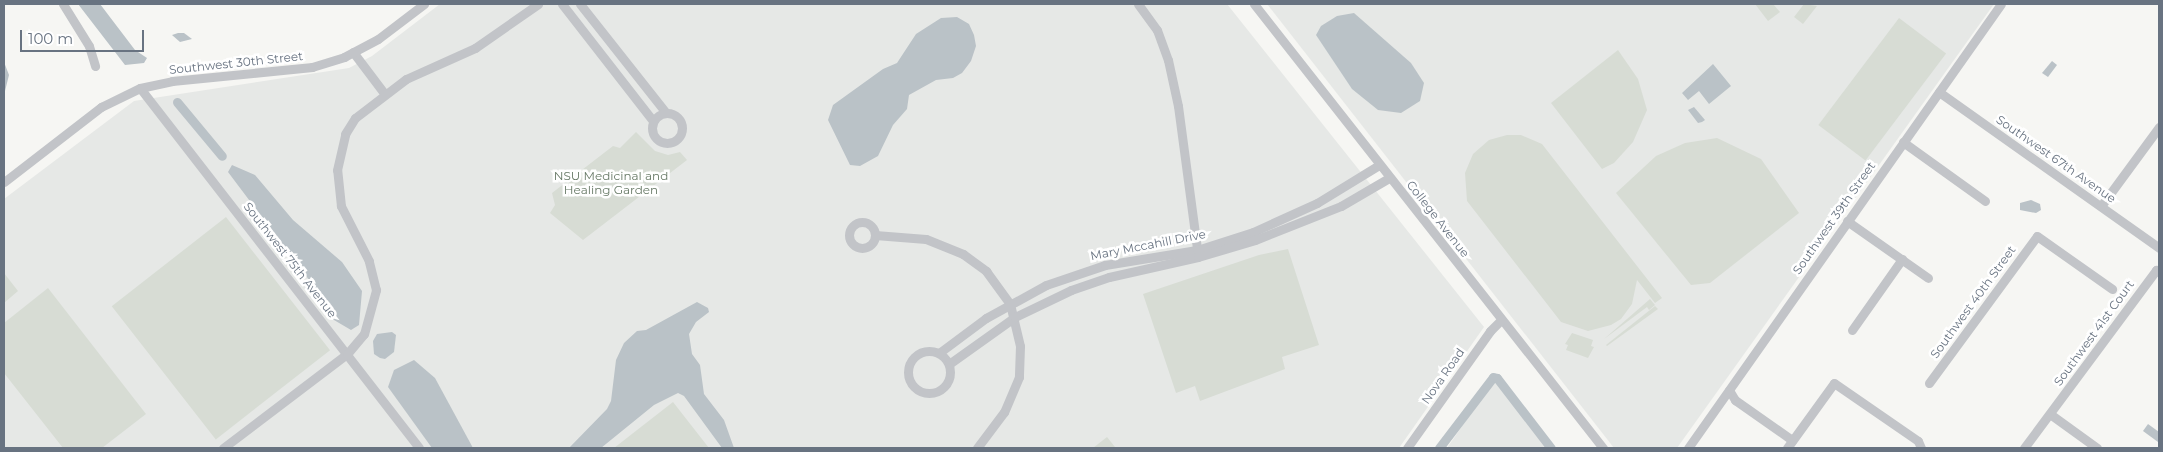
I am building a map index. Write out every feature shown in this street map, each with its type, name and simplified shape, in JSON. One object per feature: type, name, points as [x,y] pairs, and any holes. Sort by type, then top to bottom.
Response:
[{"type":"street","points":[[63,4],[89,46],[95,66]]},
{"type":"street","name":"Southwest 30th Street","points":[[4,182],[101,107],[140,88],[172,81],[285,72],[312,67],[353,52],[378,40],[424,4]]},
{"type":"street","points":[[223,448],[347,354],[364,334],[376,290],[369,261],[342,206],[336,170],[339,154],[355,118],[384,93],[429,67],[475,48],[538,4]]},
{"type":"street","points":[[562,4],[653,121]]},
{"type":"street","points":[[580,4],[666,112],[675,115],[681,122],[682,131],[677,140],[667,144],[657,140],[651,131],[653,121],[666,112]]},
{"type":"street","points":[[1138,4],[1157,30],[1168,60],[1178,106],[1198,254]]},
{"type":"street","name":"College Avenue","points":[[1254,4],[1603,448]]},
{"type":"street","name":"Southwest 39th Street","points":[[1688,448],[2001,4]]},
{"type":"street","points":[[353,52],[384,93]]},
{"type":"street","name":"Southwest 75th Avenue","points":[[140,88],[419,448]]},
{"type":"street","name":"Southwest 67th Avenue","points":[[1939,92],[2159,248]]},
{"type":"street","points":[[2101,206],[2159,126]]},
{"type":"street","points":[[1902,142],[1986,201]]},
{"type":"street","name":"Mary Mccahill Drive","points":[[939,353],[1010,304],[1088,270],[1198,254],[1317,203],[1379,164]]},
{"type":"street","name":"Mary Mccahill Drive","points":[[949,364],[1016,317],[1056,297],[1109,277],[1198,254],[1322,215],[1389,178]]},
{"type":"street","points":[[1317,203],[1322,215]]},
{"type":"street","points":[[1847,221],[1928,278]]},
{"type":"street","points":[[875,235],[926,239],[963,254],[986,271],[1010,304],[1016,317],[1021,360],[1017,382],[1004,412],[976,448]]},
{"type":"street","name":"Southwest 40th Street","points":[[1930,383],[2037,236],[2112,289]]},
{"type":"street","points":[[1852,330],[1902,259]]},
{"type":"street","name":"Southwest 41st Court","points":[[2024,448],[2158,269]]},
{"type":"street","name":"Nova Road","points":[[1407,448],[1490,331],[1501,320]]},
{"type":"street","points":[[920,353],[939,353],[949,364],[950,377],[943,388],[931,393],[913,386],[908,374],[911,361],[920,353]]},
{"type":"street","points":[[1729,390],[1736,400],[1789,444],[1834,383],[1918,440],[1921,448]]},
{"type":"street","points":[[2050,414],[2097,448]]},
{"type":"shaded area","points":[[78,4],[100,4],[135,50],[147,58],[144,63],[125,65]]},
{"type":"shaded area","points":[[440,4],[1227,4],[1484,327],[1399,448],[4,448],[4,199],[134,101],[349,68],[372,56]]},
{"type":"shaded area","points":[[1267,4],[1994,4],[1677,448],[1614,448]]},
{"type":"shaded area","points":[[1354,13],[1411,63],[1424,83],[1420,101],[1401,113],[1378,110],[1352,89],[1316,35],[1321,26],[1337,16]]},
{"type":"shaded area","points":[[957,17],[969,24],[974,35],[976,46],[971,61],[962,73],[953,78],[936,80],[909,95],[907,109],[893,125],[878,156],[860,166],[850,165],[828,120],[833,105],[883,69],[897,63],[916,34],[941,18]]},
{"type":"shaded area","points":[[184,33],[192,39],[180,42],[172,35]]},
{"type":"shaded area","points":[[2052,61],[2057,65],[2048,77],[2042,73]]},
{"type":"shaded area","points":[[4,62],[9,75],[4,95]]},
{"type":"shaded area","points":[[1713,64],[1731,86],[1709,104],[1699,91],[1688,100],[1682,93]]},
{"type":"shaded area","points":[[1694,107],[1705,120],[1698,123],[1688,110]]},
{"type":"shaded area","points":[[232,165],[255,175],[293,220],[342,262],[362,291],[359,325],[351,330],[334,320],[319,293],[228,172]]},
{"type":"shaded area","points":[[2031,200],[2040,204],[2041,210],[2036,213],[2020,210],[2020,203]]},
{"type":"shaded area","points":[[697,302],[708,308],[709,312],[696,322],[689,334],[692,354],[700,365],[704,394],[724,420],[734,448],[722,448],[684,396],[678,393],[654,405],[601,448],[569,448],[607,409],[611,401],[616,360],[624,343],[637,331],[646,330]]},
{"type":"shaded area","points":[[392,332],[396,335],[394,352],[385,359],[380,358],[374,354],[373,341],[377,334]]},
{"type":"shaded area","points":[[414,360],[435,378],[473,448],[432,448],[388,387],[394,370]]},
{"type":"shaded area","points":[[1494,380],[1550,448],[1447,448]]},
{"type":"shaded area","points":[[2148,424],[2159,432],[2158,442],[2143,431]]},
{"type":"green space","points":[[1755,4],[1773,4],[1780,12],[1768,21]]},
{"type":"green space","points":[[1804,4],[1817,6],[1803,24],[1794,17]]},
{"type":"green space","points":[[1899,18],[1946,54],[1865,161],[1818,125]]},
{"type":"green space","points":[[1618,50],[1638,79],[1647,110],[1633,142],[1614,163],[1602,169],[1551,103]]},
{"type":"green space","name":"NSU Medicinal and Healing Garden","points":[[636,132],[655,151],[668,155],[680,152],[687,160],[583,240],[550,213],[555,205],[552,193],[613,146],[620,148]]},
{"type":"green space","points":[[1507,135],[1521,135],[1542,144],[1662,298],[1655,303],[1637,280],[1632,304],[1621,319],[1611,325],[1588,331],[1561,322],[1467,201],[1465,173],[1473,154],[1489,140]]},
{"type":"green space","points":[[1717,138],[1761,159],[1799,213],[1710,283],[1691,285],[1616,193],[1656,156],[1685,143]]},
{"type":"green space","points":[[226,217],[330,350],[216,439],[112,306]]},
{"type":"green space","points":[[1288,249],[1319,345],[1282,357],[1285,369],[1200,401],[1195,386],[1176,393],[1143,294],[1259,255]]},
{"type":"green space","points":[[4,273],[18,291],[4,303]]},
{"type":"green space","points":[[48,288],[146,414],[102,448],[63,448],[4,373],[4,323]]},
{"type":"green space","points":[[1650,299],[1655,305],[1649,310],[1647,307],[1604,339]]},
{"type":"green space","points":[[1655,306],[1658,309],[1606,345]]},
{"type":"green space","points":[[1572,333],[1593,340],[1591,346],[1594,347],[1588,358],[1566,350],[1568,345],[1565,344]]},
{"type":"green space","points":[[673,402],[709,448],[614,448]]},
{"type":"green space","points":[[1107,437],[1115,447],[1093,448]]},
{"type":"waterway","points":[[177,102],[222,156]]},
{"type":"waterway","points":[[1439,448],[1493,377],[1497,378],[1551,448]]}]
